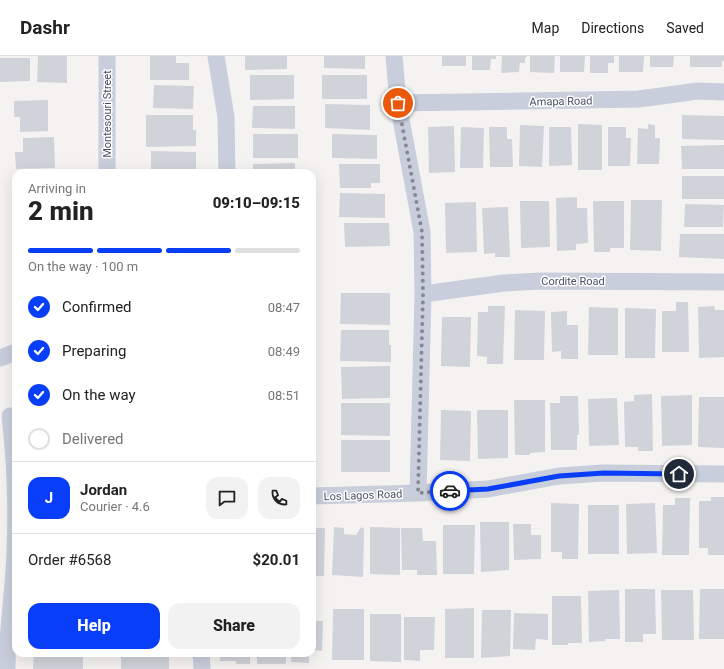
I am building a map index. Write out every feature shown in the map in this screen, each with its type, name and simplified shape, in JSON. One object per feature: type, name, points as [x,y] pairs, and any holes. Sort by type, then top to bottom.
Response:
[{"type":"street","name":"Montesouri Street","points":[[107,56],[107,169]]},
{"type":"street","points":[[216,56],[226,117],[226,169]]},
{"type":"street","points":[[394,56],[398,103],[422,232],[423,294],[418,493]]},
{"type":"street","name":"Amapa Road","points":[[398,103],[639,99],[698,91],[724,92]]},
{"type":"street","name":"Cordite Road","points":[[423,294],[504,283],[541,281],[724,282]]},
{"type":"street","points":[[0,344],[12,349]]},
{"type":"street","points":[[0,358],[12,353]]},
{"type":"street","points":[[10,416],[12,435]]},
{"type":"street","name":"Los Lagos Road","points":[[316,496],[488,489],[559,476],[604,473],[724,474]]},
{"type":"street","points":[[12,490],[8,525],[12,539]]},
{"type":"street","points":[[7,669],[8,626],[12,583]]},
{"type":"street","points":[[201,657],[202,669]]},
{"type":"building","points":[[38,56],[67,56],[67,83],[37,82]]},
{"type":"building","points":[[150,56],[176,56],[176,63],[189,63],[189,80],[150,80]]},
{"type":"building","points":[[245,56],[287,56],[287,69],[245,70]]},
{"type":"building","points":[[324,56],[365,56],[365,69],[324,68]]},
{"type":"building","points":[[442,56],[466,56],[466,66],[442,66]]},
{"type":"building","points":[[472,56],[496,56],[496,59],[491,59],[490,70],[472,70]]},
{"type":"building","points":[[502,56],[527,56],[525,58],[525,63],[520,63],[519,72],[501,73]]},
{"type":"building","points":[[530,56],[555,56],[554,73],[530,72]]},
{"type":"building","points":[[560,56],[585,56],[584,72],[560,72]]},
{"type":"building","points":[[590,56],[614,56],[614,63],[608,63],[608,73],[590,73]]},
{"type":"building","points":[[619,56],[644,56],[643,72],[619,72]]},
{"type":"building","points":[[650,56],[674,56],[673,67],[650,67]]},
{"type":"building","points":[[690,56],[724,56],[724,61],[722,61],[722,67],[690,67]]},
{"type":"building","points":[[0,58],[30,58],[30,81],[0,82]]},
{"type":"building","points":[[250,75],[294,75],[294,99],[250,100]]},
{"type":"building","points":[[322,75],[367,75],[367,99],[322,99]]},
{"type":"building","points":[[154,85],[194,86],[193,109],[153,108]]},
{"type":"building","points":[[48,100],[48,131],[20,132],[20,117],[14,117],[14,101]]},
{"type":"building","points":[[325,104],[370,105],[370,130],[325,128]]},
{"type":"building","points":[[253,106],[295,106],[295,129],[252,128]]},
{"type":"building","points":[[146,115],[193,115],[193,130],[196,130],[196,146],[146,147]]},
{"type":"building","points":[[682,115],[724,116],[724,140],[682,139]]},
{"type":"building","points":[[578,124],[602,125],[602,170],[578,170]]},
{"type":"building","points":[[648,124],[655,125],[655,138],[660,138],[659,164],[637,164],[638,128],[648,129]]},
{"type":"building","points":[[520,125],[544,126],[542,167],[519,166]]},
{"type":"building","points":[[454,126],[455,172],[429,173],[428,127]]},
{"type":"building","points":[[461,127],[484,128],[483,168],[460,168]]},
{"type":"building","points":[[489,127],[507,127],[507,139],[512,139],[513,167],[490,167]]},
{"type":"building","points":[[549,127],[571,127],[572,165],[549,166]]},
{"type":"building","points":[[608,127],[626,127],[626,138],[631,138],[630,166],[608,166]]},
{"type":"building","points":[[253,134],[298,134],[298,158],[253,158]]},
{"type":"building","points":[[332,134],[377,135],[377,159],[332,158]]},
{"type":"building","points":[[54,137],[55,168],[16,169],[15,152],[23,152],[23,138]]},
{"type":"building","points":[[724,145],[724,169],[682,169],[681,146]]},
{"type":"building","points":[[151,151],[196,152],[196,169],[151,169]]},
{"type":"building","points":[[295,163],[295,169],[253,169],[253,164]]},
{"type":"building","points":[[339,164],[380,164],[380,183],[371,183],[371,188],[340,188]]},
{"type":"building","points":[[682,176],[724,176],[724,199],[682,199]]},
{"type":"building","points":[[340,193],[385,194],[385,218],[339,217]]},
{"type":"building","points":[[577,197],[577,208],[587,208],[588,243],[576,244],[576,250],[557,251],[556,198]]},
{"type":"building","points":[[631,200],[662,200],[661,251],[630,250]]},
{"type":"building","points":[[520,201],[549,201],[550,247],[521,248]]},
{"type":"building","points":[[593,201],[624,201],[624,248],[610,248],[610,252],[594,252]]},
{"type":"building","points":[[476,202],[477,252],[446,253],[445,203]]},
{"type":"building","points":[[685,204],[724,205],[723,227],[684,227]]},
{"type":"building","points":[[508,207],[510,257],[495,257],[495,253],[484,254],[482,208]]},
{"type":"building","points":[[344,223],[389,223],[390,246],[345,247]]},
{"type":"building","points":[[680,234],[724,234],[724,259],[679,257]]},
{"type":"building","points":[[341,293],[390,293],[390,325],[340,324]]},
{"type":"building","points":[[676,302],[688,302],[689,352],[662,352],[662,311],[676,311]]},
{"type":"building","points":[[488,306],[505,306],[503,364],[487,364],[487,357],[477,356],[478,312],[488,312]]},
{"type":"building","points":[[714,306],[715,310],[724,310],[724,357],[699,358],[698,307]]},
{"type":"building","points":[[589,307],[618,308],[618,355],[588,355]]},
{"type":"building","points":[[625,308],[656,309],[655,358],[625,358]]},
{"type":"building","points":[[515,310],[545,311],[544,360],[514,360]]},
{"type":"building","points":[[567,311],[567,325],[578,325],[578,359],[561,359],[561,351],[552,352],[551,312]]},
{"type":"building","points":[[442,317],[471,317],[470,367],[441,366]]},
{"type":"building","points":[[341,330],[389,330],[391,362],[340,361]]},
{"type":"building","points":[[390,366],[390,398],[342,399],[341,367]]},
{"type":"building","points":[[652,394],[653,451],[638,451],[638,447],[625,447],[624,402],[634,401],[634,395]]},
{"type":"building","points":[[692,395],[692,445],[662,446],[661,396]]},
{"type":"building","points":[[560,396],[578,396],[579,435],[577,435],[577,450],[551,450],[550,403],[560,403]]},
{"type":"building","points":[[699,397],[724,397],[724,448],[698,447]]},
{"type":"building","points":[[617,398],[619,445],[589,446],[588,399]]},
{"type":"building","points":[[514,400],[545,400],[545,452],[530,453],[530,455],[515,455]]},
{"type":"building","points":[[341,403],[390,403],[390,436],[341,435]]},
{"type":"building","points":[[441,410],[471,411],[470,461],[440,460]]},
{"type":"building","points":[[477,410],[508,410],[508,458],[478,459]]},
{"type":"building","points":[[341,440],[390,440],[390,472],[341,472]]},
{"type":"building","points":[[711,497],[724,497],[724,555],[708,555],[708,548],[699,548],[699,501],[711,501]]},
{"type":"building","points":[[675,498],[690,498],[689,555],[662,555],[663,505],[675,505]]},
{"type":"building","points":[[551,503],[579,504],[578,559],[562,559],[562,552],[551,552]]},
{"type":"building","points":[[655,503],[657,553],[627,554],[626,504]]},
{"type":"building","points":[[588,505],[619,505],[619,554],[588,554]]},
{"type":"building","points":[[480,522],[509,522],[509,570],[481,572]]},
{"type":"building","points":[[513,524],[531,524],[531,535],[541,535],[541,559],[514,560]]},
{"type":"building","points":[[443,525],[475,525],[474,574],[443,574]]},
{"type":"building","points":[[334,527],[344,528],[344,534],[356,535],[361,527],[364,529],[363,577],[332,575]]},
{"type":"building","points":[[370,527],[400,528],[400,575],[370,574]]},
{"type":"building","points":[[316,528],[325,528],[324,576],[316,576]]},
{"type":"building","points":[[401,528],[422,528],[423,541],[436,541],[437,575],[417,575],[417,570],[402,570]]},
{"type":"building","points":[[625,589],[655,589],[656,634],[643,634],[643,642],[625,642]]},
{"type":"building","points":[[700,589],[724,589],[724,639],[699,639]]},
{"type":"building","points":[[619,590],[620,639],[605,639],[605,641],[589,642],[588,591]]},
{"type":"building","points":[[661,590],[693,590],[694,640],[662,640]]},
{"type":"building","points":[[552,596],[581,596],[582,643],[552,645]]},
{"type":"building","points":[[474,608],[474,658],[445,658],[445,609]]},
{"type":"building","points":[[333,609],[364,609],[364,660],[332,660]]},
{"type":"building","points":[[482,610],[511,610],[510,656],[481,658]]},
{"type":"building","points":[[514,613],[548,614],[548,640],[536,639],[535,650],[513,649]]},
{"type":"building","points":[[370,614],[401,614],[401,662],[370,661]]},
{"type":"building","points":[[404,617],[435,617],[434,650],[420,650],[420,661],[404,660]]},
{"type":"building","points":[[316,621],[323,621],[322,651],[316,650]]},
{"type":"building","points":[[34,657],[83,657],[83,669],[33,669]]},
{"type":"building","points":[[121,657],[169,657],[169,669],[121,669]]},
{"type":"building","points":[[220,657],[250,657],[250,664],[236,664],[236,661],[220,661]]},
{"type":"building","points":[[257,657],[286,657],[286,664],[257,664]]},
{"type":"building","points":[[291,657],[309,657],[309,663],[291,662]]},
{"type":"way so far","points":[[398,103],[422,232],[423,294],[418,493],[450,491]]},
{"type":"route","points":[[450,491],[488,489],[559,476],[604,473],[679,474]]}]
